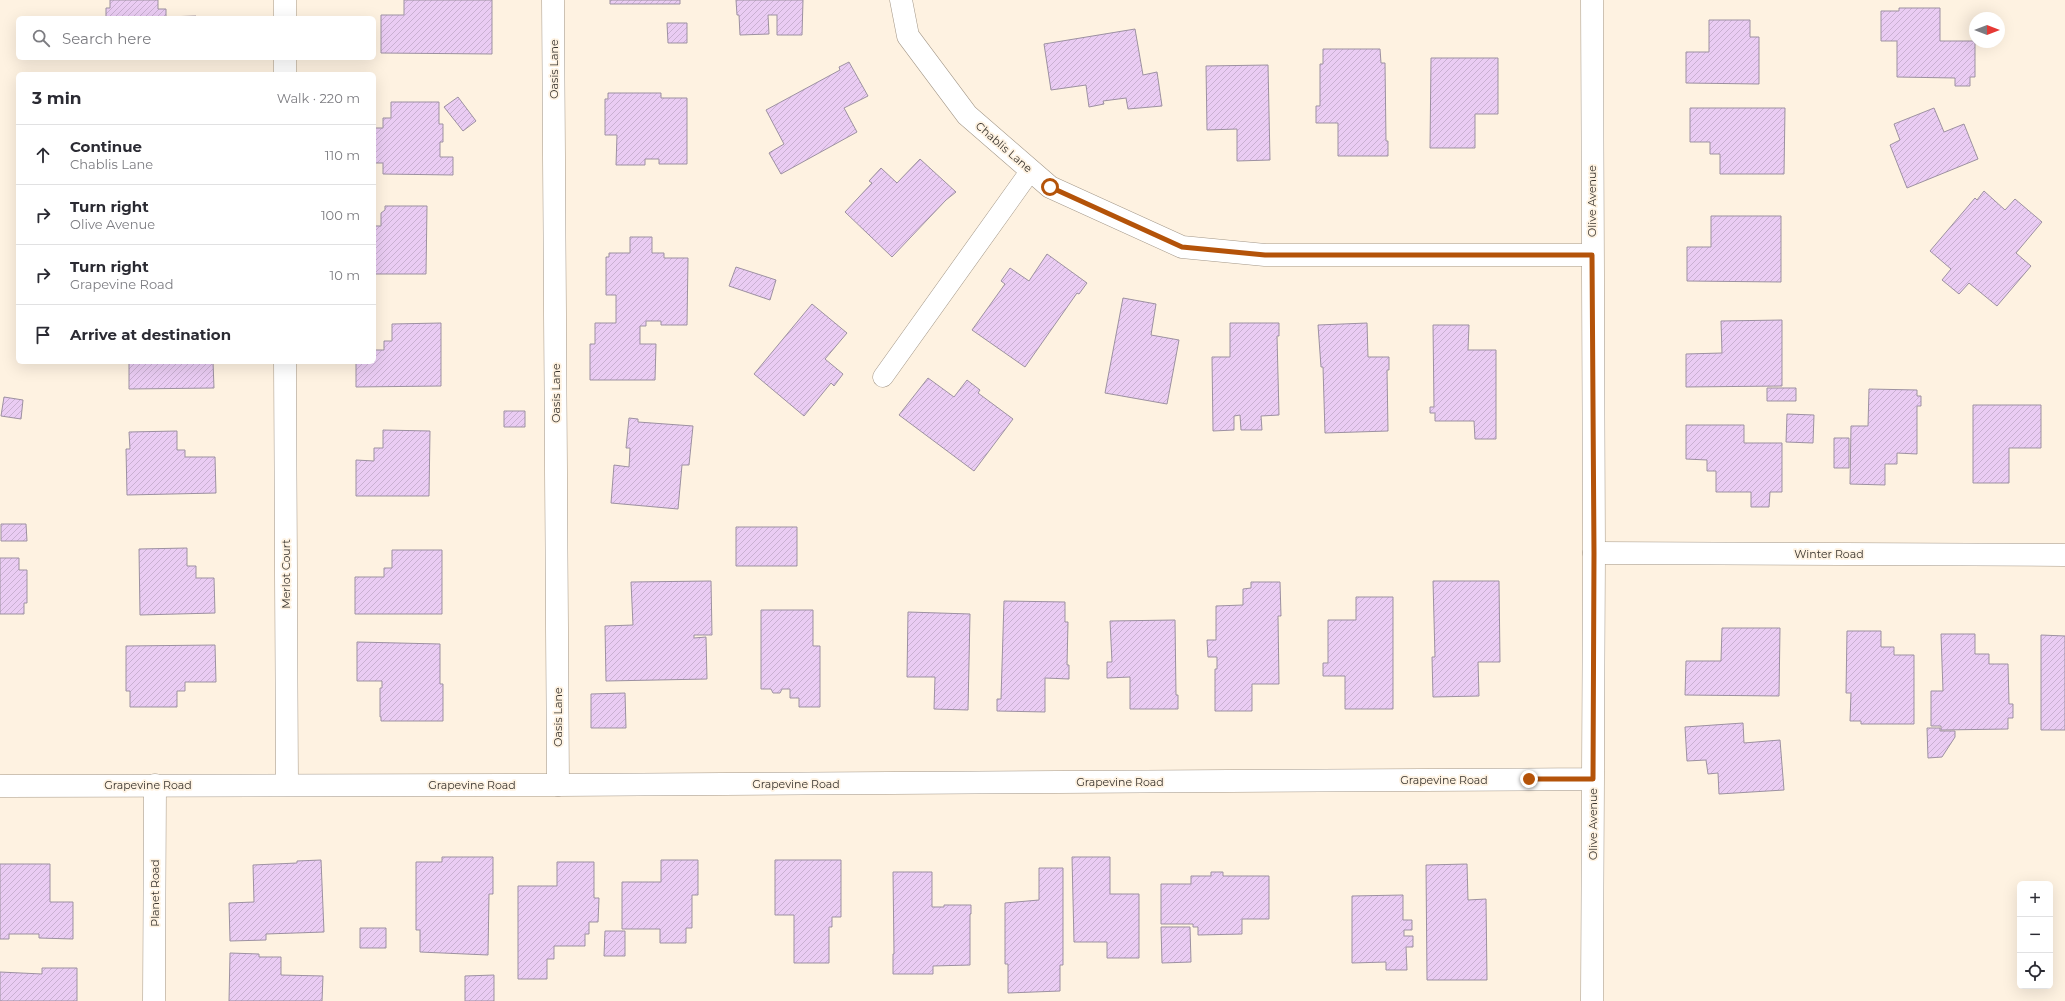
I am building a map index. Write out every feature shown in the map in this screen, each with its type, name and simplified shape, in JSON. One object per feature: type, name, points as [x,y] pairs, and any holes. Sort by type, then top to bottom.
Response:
[{"type":"street","points":[[284,0],[285,16]]},
{"type":"street","name":"Oasis Lane","points":[[553,0],[558,785]]},
{"type":"street","name":"Chablis Lane","points":[[901,0],[908,36],[967,115],[1050,187],[1182,247],[1265,255],[1592,255]]},
{"type":"street","name":"Olive Avenue","points":[[1592,0],[1594,553],[1592,1001]]},
{"type":"street","points":[[285,60],[285,72]]},
{"type":"street","name":"Merlot Court","points":[[285,364],[287,785]]},
{"type":"street","name":"Winter Road","points":[[1594,553],[2065,555]]},
{"type":"street","name":"Grapevine Road","points":[[0,786],[558,785],[1593,779]]},
{"type":"street","name":"Planet Road","points":[[154,1001],[155,785]]},
{"type":"lane","points":[[883,377],[1031,170]]},
{"type":"building","points":[[110,0],[158,0],[158,9],[166,9],[166,16],[106,16],[106,8],[110,8]]},
{"type":"building","points":[[404,0],[492,0],[492,54],[381,53],[381,15],[404,15]]},
{"type":"building","points":[[610,0],[680,0],[680,4],[610,4]]},
{"type":"building","points":[[736,0],[803,0],[802,35],[777,35],[777,15],[768,15],[769,34],[740,35],[739,15],[737,15]]},
{"type":"building","points":[[1899,8],[1940,8],[1940,41],[1969,41],[1969,48],[1975,48],[1975,77],[1970,77],[1970,86],[1955,86],[1955,78],[1897,77],[1897,41],[1881,41],[1881,11],[1899,11]]},
{"type":"building","points":[[1709,20],[1750,20],[1750,37],[1759,37],[1759,84],[1686,83],[1686,52],[1709,52]]},
{"type":"building","points":[[667,23],[687,23],[687,43],[668,43]]},
{"type":"building","points":[[1135,29],[1143,75],[1157,72],[1162,106],[1128,109],[1126,98],[1103,101],[1104,104],[1089,107],[1086,85],[1051,90],[1044,44]]},
{"type":"building","points":[[1323,49],[1380,49],[1381,63],[1385,63],[1386,141],[1388,141],[1388,156],[1338,156],[1338,123],[1316,123],[1316,106],[1320,106],[1320,64],[1323,64]]},
{"type":"building","points":[[1431,58],[1498,58],[1498,114],[1475,114],[1475,148],[1430,148]]},
{"type":"building","points":[[849,62],[868,96],[844,108],[857,132],[781,174],[769,153],[784,144],[766,110],[840,70],[839,67]]},
{"type":"building","points":[[1268,65],[1270,160],[1237,161],[1237,129],[1207,130],[1206,66]]},
{"type":"building","points":[[608,93],[661,93],[661,98],[687,98],[687,164],[659,164],[659,159],[645,159],[645,165],[616,165],[617,135],[605,135],[605,99],[608,99]]},
{"type":"building","points":[[458,97],[476,121],[463,131],[444,107]]},
{"type":"building","points":[[391,102],[439,102],[439,124],[443,124],[443,142],[440,142],[440,157],[453,157],[453,175],[383,174],[383,163],[376,163],[376,128],[383,128],[383,118],[391,118]]},
{"type":"building","points":[[1690,108],[1785,108],[1784,174],[1720,174],[1720,154],[1710,154],[1710,142],[1690,142]]},
{"type":"building","points":[[1934,108],[1944,132],[1964,124],[1978,159],[1907,188],[1890,145],[1900,140],[1894,124]]},
{"type":"building","points":[[920,159],[956,192],[946,200],[892,257],[845,212],[872,183],[869,181],[881,168],[897,183]]},
{"type":"building","points":[[1984,191],[2005,210],[2015,199],[2042,222],[2016,253],[2031,266],[1997,306],[1969,283],[1959,294],[1942,280],[1951,269],[1930,251],[1975,198],[1977,200]]},
{"type":"building","points":[[385,206],[427,206],[426,274],[376,274],[376,226],[381,226],[381,213],[385,210]]},
{"type":"building","points":[[1711,216],[1781,216],[1781,282],[1687,281],[1687,247],[1711,247]]},
{"type":"building","points":[[630,237],[652,237],[652,253],[664,253],[664,258],[688,258],[687,325],[661,325],[661,321],[646,321],[646,326],[640,326],[640,344],[656,344],[655,380],[590,380],[590,344],[595,344],[595,323],[616,323],[616,295],[606,295],[606,257],[609,257],[609,253],[630,253]]},
{"type":"building","points":[[1047,254],[1087,283],[1079,294],[1077,293],[1025,367],[972,330],[1005,284],[1001,281],[1010,268],[1029,281]]},
{"type":"building","points":[[736,267],[776,280],[770,300],[729,286]]},
{"type":"building","points":[[1123,298],[1156,304],[1151,335],[1179,340],[1167,404],[1105,393]]},
{"type":"building","points":[[812,304],[847,333],[825,359],[843,374],[834,386],[831,383],[804,416],[754,374]]},
{"type":"building","points":[[1782,320],[1782,386],[1686,387],[1686,354],[1722,353],[1721,321]]},
{"type":"building","points":[[441,323],[441,386],[356,387],[356,364],[376,364],[376,350],[384,350],[384,341],[392,341],[392,324]]},
{"type":"building","points":[[1230,323],[1279,323],[1279,336],[1277,336],[1279,415],[1261,416],[1262,430],[1241,430],[1240,415],[1234,416],[1234,430],[1213,431],[1212,357],[1230,357]]},
{"type":"building","points":[[1367,323],[1368,357],[1389,357],[1389,370],[1387,370],[1388,431],[1325,433],[1323,367],[1321,367],[1318,325]]},
{"type":"building","points":[[1433,325],[1469,325],[1468,350],[1496,350],[1496,439],[1475,439],[1474,421],[1435,421],[1435,413],[1430,413],[1430,407],[1434,407]]},
{"type":"building","points":[[129,364],[213,364],[214,388],[129,389]]},
{"type":"building","points":[[928,378],[954,397],[967,380],[980,390],[978,393],[1013,419],[974,471],[899,415]]},
{"type":"building","points":[[1767,388],[1796,388],[1796,401],[1767,401]]},
{"type":"building","points":[[1869,389],[1917,390],[1917,396],[1921,396],[1921,406],[1917,406],[1917,454],[1897,453],[1897,464],[1885,464],[1885,485],[1850,484],[1851,426],[1868,426]]},
{"type":"building","points":[[4,397],[23,400],[21,419],[1,416]]},
{"type":"building","points":[[1973,405],[2041,405],[2041,448],[2009,448],[2009,483],[1973,483]]},
{"type":"building","points":[[504,411],[525,411],[525,427],[504,427]]},
{"type":"building","points":[[1787,414],[1814,415],[1813,443],[1786,442]]},
{"type":"building","points":[[629,418],[638,419],[638,422],[693,426],[689,465],[682,465],[678,509],[611,503],[614,465],[629,467],[630,448],[626,448]]},
{"type":"building","points":[[1686,425],[1744,425],[1744,443],[1782,443],[1782,492],[1770,492],[1769,507],[1751,507],[1751,492],[1716,492],[1716,471],[1707,471],[1707,460],[1686,459]]},
{"type":"building","points":[[383,430],[430,431],[429,496],[356,496],[356,460],[374,461],[374,448],[383,448]]},
{"type":"building","points":[[177,431],[177,450],[185,450],[185,457],[215,457],[216,493],[127,495],[126,449],[130,449],[129,432]]},
{"type":"building","points":[[1834,438],[1849,438],[1849,468],[1834,468]]},
{"type":"building","points":[[1,524],[26,524],[27,541],[1,541]]},
{"type":"building","points":[[736,527],[797,527],[797,566],[736,566]]},
{"type":"building","points":[[187,548],[187,566],[196,566],[196,578],[214,578],[215,613],[140,615],[139,549]]},
{"type":"building","points":[[392,550],[442,550],[442,614],[355,614],[355,577],[384,577],[384,568],[392,568]]},
{"type":"building","points":[[0,558],[19,558],[19,570],[27,570],[27,603],[24,603],[24,614],[0,614]]},
{"type":"building","points":[[711,581],[712,635],[694,635],[694,638],[706,637],[707,679],[606,681],[605,626],[633,625],[631,582]]},
{"type":"building","points":[[1433,581],[1499,581],[1500,662],[1478,662],[1479,696],[1433,697],[1432,657],[1435,657]]},
{"type":"building","points":[[1251,582],[1280,582],[1281,616],[1278,616],[1279,684],[1252,684],[1252,711],[1215,711],[1215,669],[1217,669],[1217,657],[1208,657],[1207,640],[1216,640],[1216,606],[1243,605],[1243,589],[1251,588]]},
{"type":"building","points":[[1356,597],[1393,597],[1393,709],[1345,709],[1345,676],[1323,676],[1323,663],[1328,663],[1328,620],[1356,620]]},
{"type":"building","points":[[1004,601],[1065,602],[1065,622],[1068,622],[1067,665],[1069,665],[1069,679],[1045,678],[1045,712],[997,711],[997,699],[1001,699]]},
{"type":"building","points":[[761,610],[813,610],[813,646],[820,646],[820,707],[799,707],[799,698],[790,698],[790,689],[782,689],[780,693],[773,693],[771,689],[761,689]]},
{"type":"building","points":[[908,612],[970,614],[968,710],[934,709],[935,677],[907,677]]},
{"type":"building","points":[[1175,620],[1176,695],[1178,695],[1178,709],[1130,709],[1130,677],[1107,678],[1107,662],[1112,662],[1110,621]]},
{"type":"building","points":[[1722,628],[1780,628],[1779,696],[1685,695],[1686,661],[1721,661]]},
{"type":"building","points":[[1847,631],[1881,631],[1881,647],[1894,647],[1894,655],[1914,655],[1914,724],[1861,724],[1861,721],[1850,721],[1851,693],[1846,693]]},
{"type":"building","points":[[1941,634],[1975,634],[1975,654],[1989,654],[1989,664],[2008,664],[2009,704],[2013,704],[2013,718],[2008,718],[2008,729],[1941,730],[1941,726],[1931,726],[1931,691],[1943,691]]},
{"type":"building","points":[[2041,635],[2065,636],[2065,730],[2041,730]]},
{"type":"building","points":[[357,642],[440,644],[440,684],[443,684],[443,721],[381,721],[380,688],[382,688],[382,681],[357,681]]},
{"type":"building","points":[[215,645],[216,682],[185,682],[185,691],[177,691],[177,707],[130,707],[130,691],[126,691],[126,646]]},
{"type":"building","points":[[625,693],[626,728],[591,728],[591,694]]},
{"type":"building","points":[[1743,723],[1744,743],[1780,740],[1784,790],[1719,794],[1718,773],[1708,774],[1706,760],[1687,761],[1685,727]]},
{"type":"building","points":[[1927,728],[1940,728],[1940,731],[1955,731],[1955,737],[1942,757],[1928,758]]},
{"type":"building","points":[[442,857],[493,857],[493,894],[489,894],[488,955],[420,952],[420,930],[416,930],[416,862],[442,862]]},
{"type":"building","points":[[1072,857],[1110,857],[1110,894],[1139,894],[1139,958],[1107,958],[1107,942],[1074,942]]},
{"type":"building","points":[[321,860],[324,932],[266,934],[266,940],[230,941],[229,903],[254,902],[253,865],[297,863],[297,861]]},
{"type":"building","points":[[661,860],[698,860],[698,895],[692,895],[692,928],[686,928],[686,943],[660,943],[660,929],[622,929],[622,882],[661,882]]},
{"type":"building","points":[[775,860],[841,860],[841,917],[832,917],[832,927],[829,927],[829,963],[794,963],[794,915],[775,915]]},
{"type":"building","points":[[557,862],[594,862],[594,898],[599,898],[598,922],[589,922],[589,934],[585,934],[585,946],[554,946],[554,959],[547,959],[547,979],[518,979],[518,886],[557,886]]},
{"type":"building","points":[[0,864],[50,864],[50,902],[73,902],[73,939],[39,938],[39,934],[9,934],[9,939],[0,939]]},
{"type":"building","points":[[1467,864],[1468,900],[1486,899],[1487,980],[1427,980],[1426,865]]},
{"type":"building","points":[[1039,868],[1063,868],[1063,965],[1060,965],[1060,991],[1008,993],[1008,964],[1005,964],[1005,903],[1039,900]]},
{"type":"building","points":[[893,872],[932,872],[932,907],[944,907],[944,905],[971,905],[970,965],[933,966],[933,974],[893,974]]},
{"type":"building","points":[[1211,872],[1223,872],[1223,876],[1269,876],[1269,919],[1242,919],[1242,934],[1198,935],[1198,927],[1193,927],[1193,924],[1161,924],[1161,884],[1191,884],[1191,876],[1211,876]]},
{"type":"building","points":[[1403,895],[1403,920],[1412,920],[1412,930],[1404,930],[1404,936],[1413,936],[1413,947],[1406,947],[1407,970],[1386,970],[1386,962],[1352,963],[1352,896]]},
{"type":"building","points":[[1161,927],[1190,927],[1191,962],[1162,963]]},
{"type":"building","points":[[360,928],[386,928],[386,948],[360,948]]},
{"type":"building","points":[[605,931],[625,931],[625,956],[604,956]]},
{"type":"building","points":[[230,953],[259,954],[259,957],[281,957],[281,975],[323,976],[322,1001],[229,1001]]},
{"type":"building","points":[[42,968],[77,968],[77,1001],[0,1001],[0,972],[42,974]]},
{"type":"building","points":[[494,975],[494,1001],[465,1001],[465,976]]},
{"type":"route","points":[[1050,187],[1182,247],[1265,255],[1592,255],[1594,553],[1593,779],[1529,779]]}]
